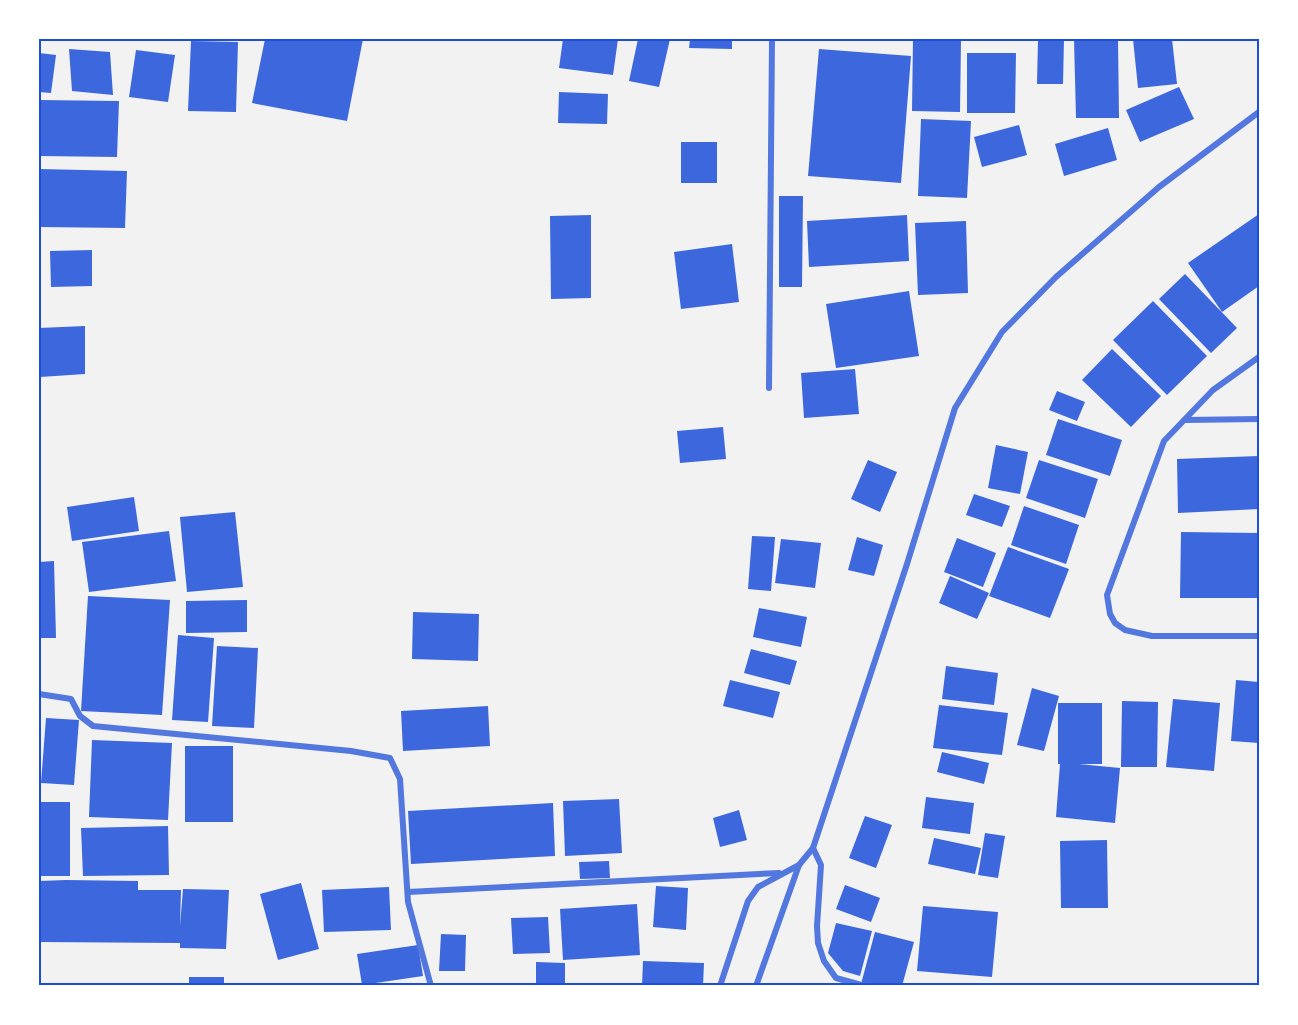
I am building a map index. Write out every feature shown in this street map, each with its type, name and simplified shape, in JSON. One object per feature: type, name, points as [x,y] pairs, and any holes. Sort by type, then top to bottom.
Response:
[{"type":"street","points":[[769,388],[772,39]]},
{"type":"street","points":[[756,986],[799,865],[813,848],[961,398],[1002,332],[1056,277],[1159,187],[1259,112]]},
{"type":"street","points":[[1259,357],[1213,390],[1164,441],[1107,595],[1110,614],[1115,623],[1125,630],[1152,636],[1259,636]]},
{"type":"street","points":[[1185,420],[1259,419]]},
{"type":"street","points":[[39,694],[71,699],[80,716],[93,726],[351,751],[390,758],[400,779],[408,902],[431,986]]},
{"type":"street","points":[[813,848],[821,865],[817,926],[818,943],[824,961],[836,978],[865,986]]},
{"type":"street","points":[[720,986],[748,901],[758,887],[799,865]]},
{"type":"street","points":[[408,892],[783,873]]},
{"type":"building","points":[[265,39],[363,39],[347,121],[252,103]]},
{"type":"building","points":[[563,39],[618,39],[613,75],[559,68]]},
{"type":"building","points":[[638,39],[670,39],[659,87],[629,81]]},
{"type":"building","points":[[690,39],[732,39],[732,49],[689,48]]},
{"type":"building","points":[[913,39],[961,39],[960,112],[912,111]]},
{"type":"building","points":[[1038,39],[1064,39],[1063,84],[1037,84]]},
{"type":"building","points":[[1074,39],[1118,39],[1119,118],[1076,118]]},
{"type":"building","points":[[1133,39],[1172,39],[1177,84],[1138,88]]},
{"type":"building","points":[[191,41],[238,42],[236,112],[188,111]]},
{"type":"building","points":[[69,49],[110,52],[113,95],[72,91]]},
{"type":"building","points":[[819,49],[911,56],[901,183],[808,176]]},
{"type":"building","points":[[136,50],[175,55],[168,102],[129,97]]},
{"type":"building","points":[[39,53],[56,55],[51,93],[39,92]]},
{"type":"building","points":[[967,53],[1016,53],[1015,113],[967,113]]},
{"type":"building","points":[[1179,87],[1194,119],[1140,142],[1126,110]]},
{"type":"building","points":[[559,92],[608,94],[607,124],[558,123]]},
{"type":"building","points":[[39,100],[119,101],[117,157],[39,156]]},
{"type":"building","points":[[921,119],[971,121],[967,198],[918,196]]},
{"type":"building","points":[[1019,125],[1027,155],[982,167],[974,137]]},
{"type":"building","points":[[1108,128],[1117,160],[1064,176],[1055,144]]},
{"type":"building","points":[[681,142],[717,142],[717,183],[681,183]]},
{"type":"building","points":[[39,169],[127,171],[125,228],[39,227]]},
{"type":"building","points":[[779,196],[803,196],[802,287],[779,287]]},
{"type":"building","points":[[1259,214],[1259,286],[1222,312],[1188,263]]},
{"type":"building","points":[[591,215],[591,298],[551,299],[550,216]]},
{"type":"building","points":[[907,215],[909,261],[809,267],[807,221]]},
{"type":"building","points":[[966,221],[968,293],[918,295],[915,223]]},
{"type":"building","points":[[732,244],[739,302],[681,309],[674,252]]},
{"type":"building","points":[[92,250],[92,286],[51,287],[50,251]]},
{"type":"building","points":[[1185,274],[1237,328],[1211,353],[1159,299]]},
{"type":"building","points":[[909,291],[919,356],[836,368],[826,304]]},
{"type":"building","points":[[1153,301],[1207,356],[1167,395],[1113,340]]},
{"type":"building","points":[[85,326],[85,374],[40,377],[39,328]]},
{"type":"building","points":[[1112,349],[1161,396],[1131,427],[1082,380]]},
{"type":"building","points":[[855,369],[859,414],[804,418],[801,373]]},
{"type":"building","points":[[1057,391],[1085,402],[1077,421],[1049,410]]},
{"type":"building","points":[[1058,419],[1122,440],[1110,476],[1046,455]]},
{"type":"building","points":[[723,427],[726,459],[680,463],[677,431]]},
{"type":"building","points":[[996,445],[1028,452],[1020,494],[988,488]]},
{"type":"building","points":[[1259,456],[1259,509],[1178,513],[1177,459]]},
{"type":"building","points":[[868,460],[897,472],[880,512],[851,499]]},
{"type":"building","points":[[1039,460],[1098,479],[1085,518],[1026,498]]},
{"type":"building","points":[[974,494],[1010,506],[1002,527],[966,515]]},
{"type":"building","points":[[134,497],[139,531],[72,541],[67,507]]},
{"type":"building","points":[[1024,506],[1079,525],[1066,564],[1011,545]]},
{"type":"building","points":[[235,512],[243,587],[187,592],[180,517]]},
{"type":"building","points":[[169,531],[176,581],[89,592],[82,542]]},
{"type":"building","points":[[1181,532],[1259,533],[1259,598],[1180,598]]},
{"type":"building","points":[[752,536],[775,537],[771,591],[748,589]]},
{"type":"building","points":[[857,537],[883,545],[874,576],[848,570]]},
{"type":"building","points":[[957,538],[996,553],[983,587],[944,572]]},
{"type":"building","points":[[781,539],[821,543],[815,588],[775,583]]},
{"type":"building","points":[[1008,547],[1069,569],[1050,618],[989,596]]},
{"type":"building","points":[[54,561],[56,638],[39,638],[39,562]]},
{"type":"building","points":[[950,576],[989,593],[977,619],[939,603]]},
{"type":"building","points":[[88,596],[170,600],[162,715],[81,711]]},
{"type":"building","points":[[247,600],[247,632],[186,633],[186,601]]},
{"type":"building","points":[[759,608],[807,617],[801,647],[753,637]]},
{"type":"building","points":[[413,612],[479,614],[478,661],[412,659]]},
{"type":"building","points":[[178,635],[214,638],[208,722],[172,720]]},
{"type":"building","points":[[217,646],[258,648],[254,728],[212,726]]},
{"type":"building","points":[[751,649],[797,661],[790,685],[744,673]]},
{"type":"building","points":[[946,666],[998,673],[994,705],[942,699]]},
{"type":"building","points":[[730,680],[780,692],[773,718],[723,706]]},
{"type":"building","points":[[1236,680],[1259,682],[1259,743],[1231,741]]},
{"type":"building","points":[[1032,688],[1059,696],[1044,751],[1017,745]]},
{"type":"building","points":[[1173,699],[1220,703],[1214,771],[1166,767]]},
{"type":"building","points":[[1122,701],[1158,702],[1157,767],[1121,767]]},
{"type":"building","points":[[1058,703],[1102,703],[1102,764],[1079,764],[1120,768],[1115,823],[1056,817],[1060,764],[1058,764]]},
{"type":"building","points":[[939,705],[1008,713],[1002,755],[933,748]]},
{"type":"building","points":[[488,706],[490,746],[403,751],[401,711]]},
{"type":"building","points":[[46,718],[79,720],[74,785],[41,783]]},
{"type":"building","points":[[92,740],[172,743],[168,820],[89,817]]},
{"type":"building","points":[[185,746],[233,746],[233,822],[185,822]]},
{"type":"building","points":[[942,752],[989,763],[984,784],[937,772]]},
{"type":"building","points":[[926,797],[974,803],[970,834],[922,828]]},
{"type":"building","points":[[619,799],[622,853],[565,856],[563,801]]},
{"type":"building","points":[[39,802],[70,802],[70,876],[39,876]]},
{"type":"building","points":[[553,803],[555,856],[411,864],[408,811]]},
{"type":"building","points":[[739,810],[747,840],[720,847],[713,818]]},
{"type":"building","points":[[865,816],[892,825],[876,868],[849,858]]},
{"type":"building","points":[[168,826],[169,875],[83,876],[81,828]]},
{"type":"building","points":[[985,833],[1005,836],[998,878],[978,875]]},
{"type":"building","points":[[934,838],[981,848],[975,874],[928,864]]},
{"type":"building","points":[[1107,840],[1108,908],[1061,908],[1060,841]]},
{"type":"building","points":[[609,861],[610,878],[580,879],[579,862]]},
{"type":"building","points":[[39,881],[138,881],[138,890],[181,890],[180,926],[183,889],[229,890],[226,949],[180,948],[180,943],[39,942]]},
{"type":"building","points":[[301,883],[319,949],[278,960],[260,894]]},
{"type":"building","points":[[845,885],[880,898],[871,922],[836,909]]},
{"type":"building","points":[[656,886],[688,888],[686,930],[653,927]]},
{"type":"building","points":[[389,887],[391,930],[324,932],[322,890]]},
{"type":"building","points":[[637,904],[640,955],[563,960],[560,909]]},
{"type":"building","points":[[923,906],[998,912],[992,977],[917,971]]},
{"type":"building","points":[[548,917],[550,953],[513,954],[511,918]]},
{"type":"building","points":[[836,923],[872,931],[860,976],[843,971],[828,953]]},
{"type":"building","points":[[875,932],[914,942],[902,986],[861,984]]},
{"type":"building","points":[[441,934],[466,935],[465,971],[439,971]]},
{"type":"building","points":[[418,945],[423,976],[362,985],[357,954]]},
{"type":"building","points":[[643,961],[704,963],[703,986],[642,986]]},
{"type":"building","points":[[536,962],[565,963],[565,986],[536,986]]},
{"type":"building","points":[[189,977],[224,977],[224,986],[189,986]]}]
